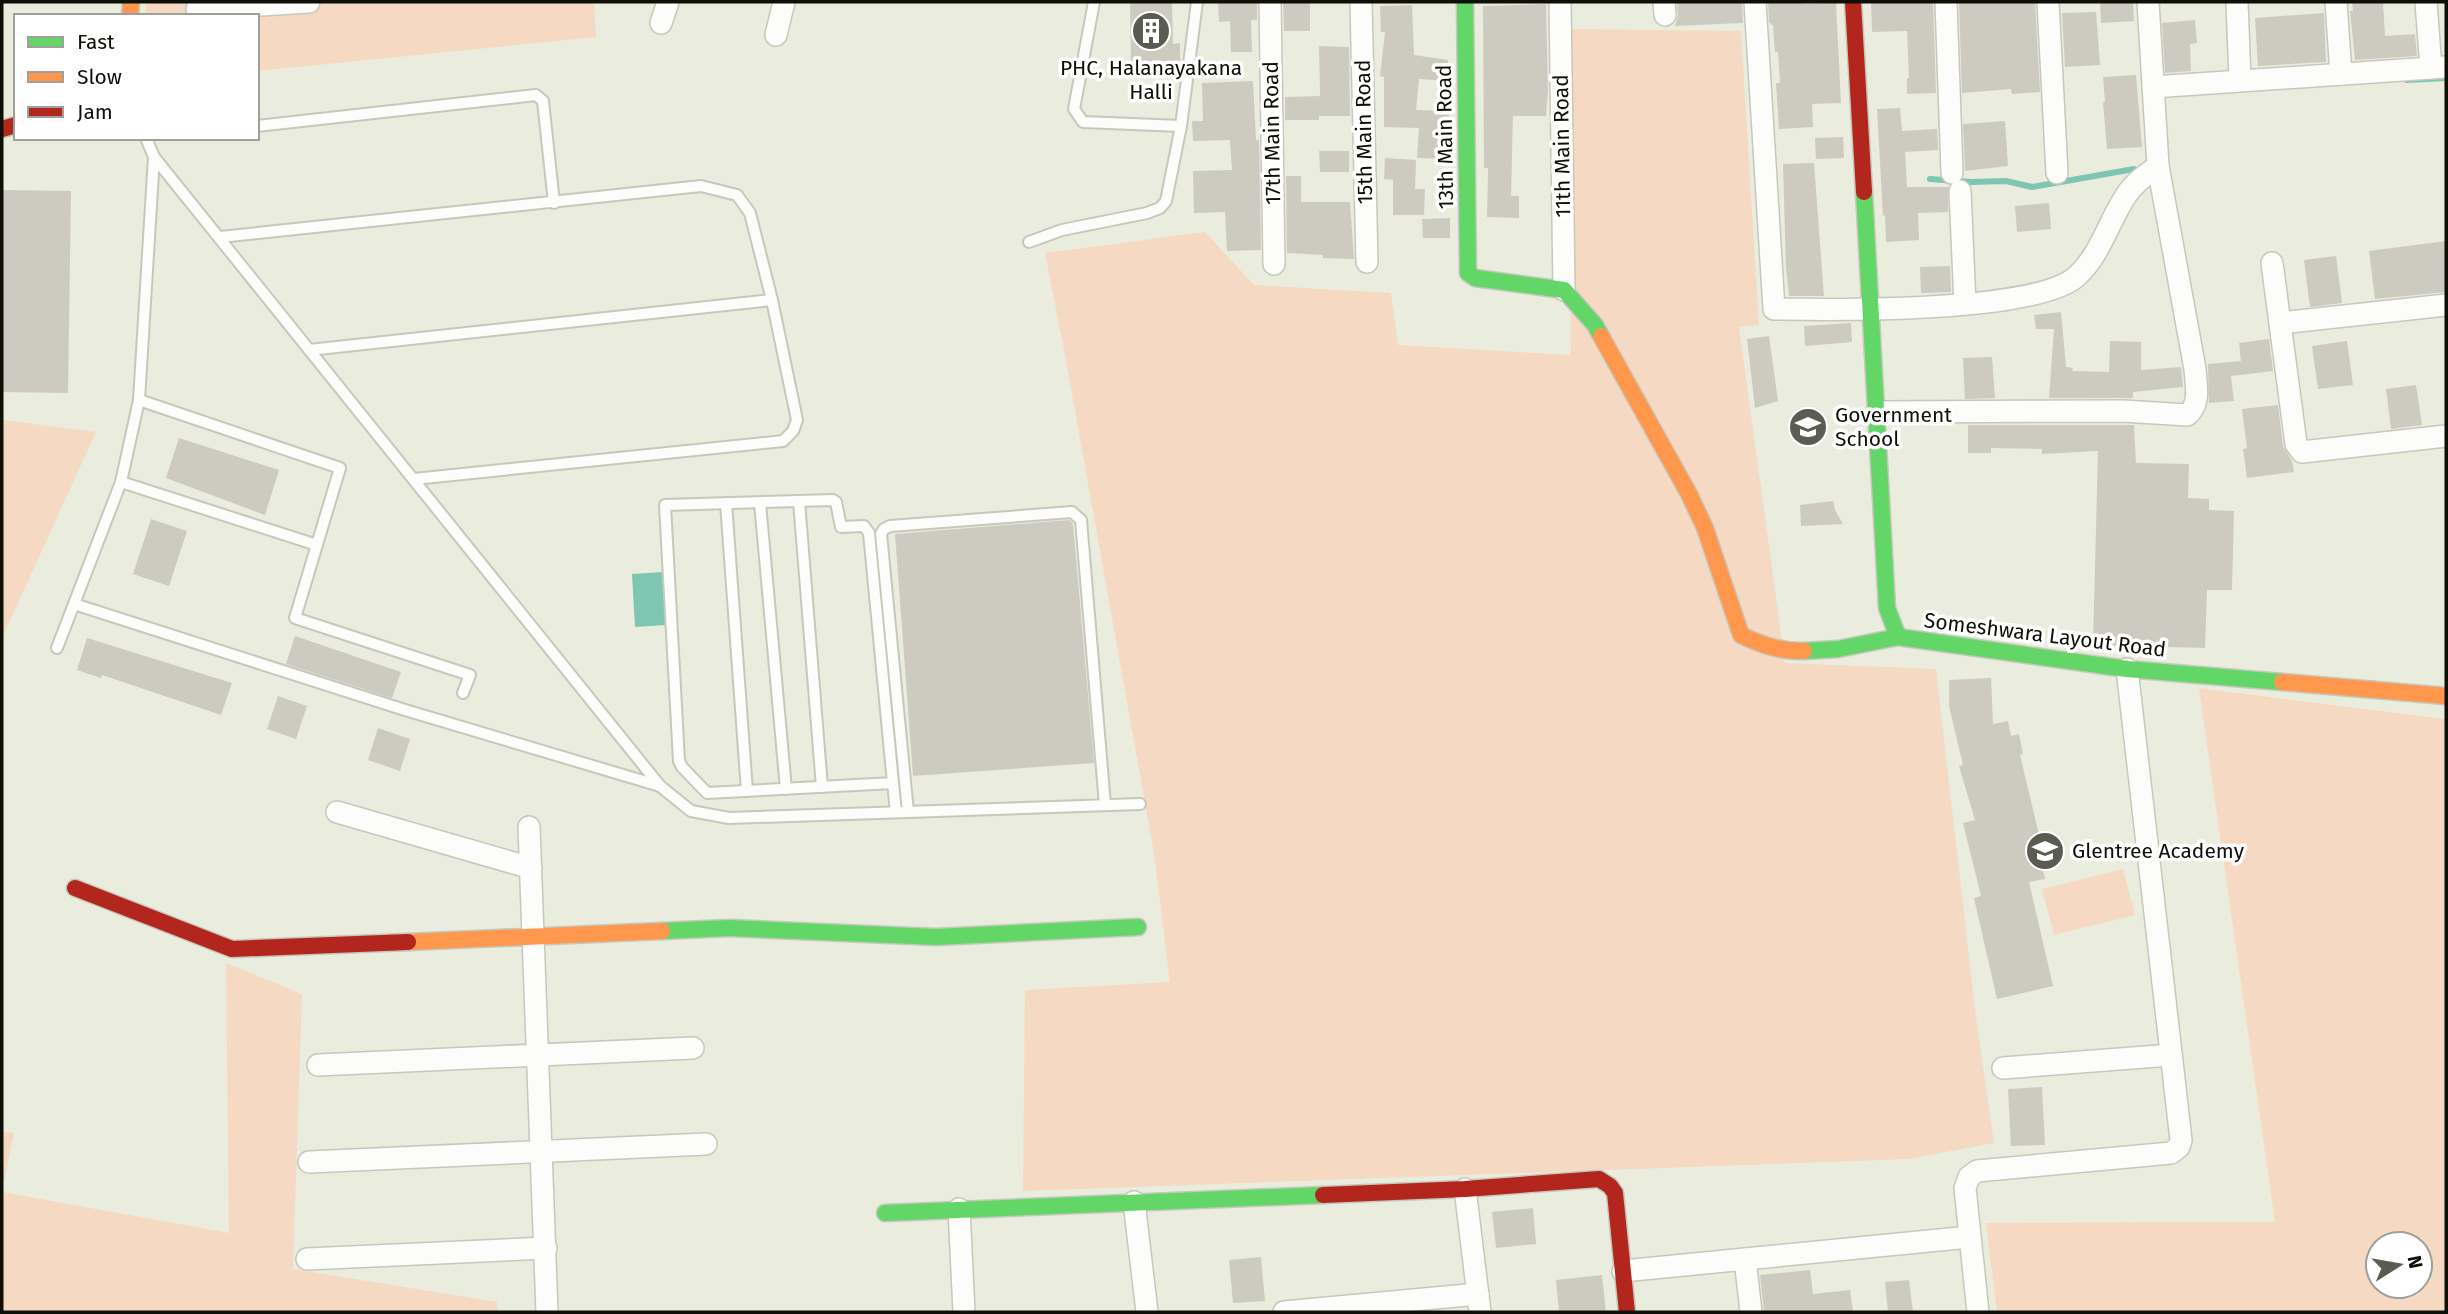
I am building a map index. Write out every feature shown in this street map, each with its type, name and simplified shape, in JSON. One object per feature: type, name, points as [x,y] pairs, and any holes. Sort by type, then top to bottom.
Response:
[{"type":"street","points":[[197,9],[309,2]]},
{"type":"street","points":[[661,23],[667,2]]},
{"type":"street","points":[[776,35],[784,2]]},
{"type":"street","name":"17th Main Road","points":[[1270,2],[1274,264]]},
{"type":"street","name":"15th Main Road","points":[[1361,2],[1367,262]]},
{"type":"street","name":"13th Main Road","points":[[1465,2],[1468,272],[1475,278],[1564,290]]},
{"type":"street","name":"11th Main Road","points":[[1560,2],[1564,290]]},
{"type":"street","points":[[1755,2],[1774,309],[1871,310],[1965,304],[2009,299],[2057,289],[2077,276],[2098,249],[2127,194],[2140,179],[2158,166]]},
{"type":"street","name":"Someshwara Layout Road","points":[[1853,2],[1887,608],[1898,637],[2127,669],[2446,696]]},
{"type":"street","points":[[1946,2],[1965,304]]},
{"type":"street","points":[[2048,2],[2057,173]]},
{"type":"street","points":[[1877,412],[2123,411],[2187,415],[2194,410],[2197,402],[2195,369],[2158,166],[2148,2]]},
{"type":"street","points":[[2237,2],[2240,80]]},
{"type":"street","points":[[2336,2],[2341,74]]},
{"type":"street","points":[[2153,87],[2438,67],[2426,2]]},
{"type":"street","points":[[2272,263],[2296,444],[2302,452],[2446,436]]},
{"type":"street","points":[[1564,290],[1595,325],[1689,494],[1705,528],[1741,635],[1757,645],[1778,651],[1818,652],[1898,637]]},
{"type":"street","points":[[2280,323],[2446,305]]},
{"type":"street","points":[[1978,1312],[1965,1188],[1969,1177],[1977,1171],[2171,1153],[2179,1147],[2181,1140],[2127,669]]},
{"type":"street","points":[[337,812],[531,868]]},
{"type":"street","points":[[529,827],[547,1312]]},
{"type":"street","points":[[75,888],[232,949],[729,928],[936,937],[1138,927]]},
{"type":"street","points":[[318,1065],[693,1048]]},
{"type":"street","points":[[2003,1068],[2171,1055]]},
{"type":"street","points":[[309,1162],[706,1144]]},
{"type":"street","points":[[885,1213],[1465,1189],[1599,1179],[1610,1186],[1615,1194],[1627,1312]]},
{"type":"street","points":[[1284,1312],[1479,1303],[1465,1189]]},
{"type":"street","points":[[1134,1202],[1147,1312]]},
{"type":"street","points":[[959,1209],[964,1312]]},
{"type":"street","points":[[1623,1271],[1970,1237]]},
{"type":"street","points":[[307,1259],[546,1248]]},
{"type":"street","points":[[1745,1259],[1751,1312]]},
{"type":"lane","points":[[1094,2],[1074,109],[1083,122],[1181,127]]},
{"type":"lane","points":[[1029,242],[1062,230],[1147,214],[1160,208],[1166,201],[1181,127],[1197,2]]},
{"type":"lane","points":[[259,126],[536,95],[543,101],[554,203]]},
{"type":"lane","points":[[147,140],[155,157],[660,786],[691,811],[713,817],[1140,804]]},
{"type":"lane","points":[[57,648],[121,482],[139,400],[155,157]]},
{"type":"lane","points":[[220,237],[701,186],[737,195],[750,213],[772,300],[797,420],[793,431],[783,441],[414,479]]},
{"type":"lane","points":[[309,350],[772,300]]},
{"type":"lane","points":[[139,400],[340,468],[295,618],[470,675],[463,693]]},
{"type":"lane","points":[[121,482],[317,545]]},
{"type":"lane","points":[[893,783],[707,793],[688,775],[679,761],[664,507],[834,500],[841,527],[864,526],[869,533],[896,812]]},
{"type":"lane","points":[[799,501],[822,787]]},
{"type":"lane","points":[[726,503],[747,791]]},
{"type":"lane","points":[[760,503],[786,789]]},
{"type":"lane","points":[[908,812],[881,534],[890,526],[1072,512],[1081,520],[1105,805]]},
{"type":"lane","points":[[74,604],[405,710],[660,786]]},
{"type":"shaded area","points":[[146,2],[594,2],[596,37],[259,71],[259,14],[145,14]]},
{"type":"shaded area","points":[[1567,29],[1741,31],[1759,325],[1739,327],[1785,663],[1936,669],[1976,1018],[1994,1143],[1909,1159],[1023,1191],[1025,990],[1170,982],[1154,853],[1045,253],[1205,232],[1254,285],[1391,293],[1398,345],[1571,355]]},
{"type":"shaded area","points":[[2,420],[96,432],[2,638]]},
{"type":"shaded area","points":[[2199,688],[2446,719],[2446,1312],[1997,1312],[1986,1223],[2275,1222]]},
{"type":"shaded area","points":[[2123,869],[2135,915],[2054,935],[2042,889]]},
{"type":"shaded area","points":[[226,963],[302,994],[293,1269],[497,1302],[498,1312],[2,1312],[2,1192],[229,1233]]},
{"type":"shaded area","points":[[2,1132],[14,1133],[2,1191]]},
{"type":"water","points":[[662,572],[666,625],[635,627],[632,574]]},
{"type":"building","name":"PHC, Halanayakana Halli","points":[[1130,2],[1172,2],[1173,44],[1180,43],[1180,61],[1131,61]]},
{"type":"building","points":[[1218,2],[1257,2],[1257,20],[1251,20],[1252,52],[1231,52],[1230,21],[1219,22]]},
{"type":"building","points":[[1283,2],[1310,2],[1310,31],[1284,31]]},
{"type":"building","points":[[1677,2],[1742,2],[1743,23],[1675,26]]},
{"type":"building","points":[[1768,2],[1836,3],[1841,103],[1812,104],[1813,127],[1779,129],[1776,83],[1780,83],[1778,52],[1775,52],[1773,26],[1769,22]]},
{"type":"building","points":[[1871,2],[1933,2],[1936,93],[1907,94],[1907,31],[1872,32]]},
{"type":"building","points":[[1959,2],[2035,2],[2040,92],[2012,94],[2011,89],[1962,93]]},
{"type":"building","points":[[2100,2],[2133,2],[2134,21],[2101,23]]},
{"type":"building","points":[[2352,2],[2383,2],[2385,36],[2415,34],[2417,56],[2355,60],[2350,11],[2353,11]]},
{"type":"building","points":[[1546,4],[1546,116],[1513,116],[1511,196],[1519,196],[1519,218],[1487,217],[1483,6]]},
{"type":"building","points":[[1412,5],[1414,55],[1448,60],[1448,81],[1419,79],[1416,110],[1449,111],[1449,159],[1417,158],[1419,128],[1384,127],[1384,77],[1380,76],[1385,32],[1381,32],[1380,6]]},
{"type":"building","points":[[2096,12],[2100,65],[2065,67],[2062,13]]},
{"type":"building","points":[[2324,13],[2326,62],[2258,66],[2255,18]]},
{"type":"building","points":[[2195,20],[2197,43],[2190,44],[2191,71],[2165,73],[2162,23]]},
{"type":"building","points":[[1319,46],[1349,47],[1350,116],[1285,120],[1285,97],[1320,96]]},
{"type":"building","points":[[2136,75],[2142,147],[2107,149],[2103,77]]},
{"type":"building","points":[[1253,81],[1256,140],[1259,140],[1261,250],[1227,251],[1225,212],[1194,213],[1193,171],[1232,170],[1230,140],[1193,141],[1192,121],[1203,121],[1202,83]]},
{"type":"building","points":[[1900,108],[1902,131],[1937,129],[1938,150],[1905,152],[1907,187],[1948,187],[1948,212],[1918,213],[1919,240],[1886,242],[1877,109]]},
{"type":"building","points":[[2005,121],[2008,166],[1965,171],[1963,124]]},
{"type":"building","points":[[1843,137],[1844,158],[1816,159],[1815,138]]},
{"type":"building","points":[[1319,151],[1349,151],[1349,172],[1320,172]]},
{"type":"building","points":[[1385,158],[1416,160],[1415,189],[1425,189],[1424,215],[1393,215],[1393,180],[1384,179]]},
{"type":"building","points":[[1814,163],[1824,296],[1789,296],[1783,164]]},
{"type":"building","points":[[1286,176],[1301,176],[1301,202],[1350,202],[1354,259],[1287,253]]},
{"type":"building","points":[[2,190],[71,191],[68,393],[2,392]]},
{"type":"building","points":[[2049,203],[2051,229],[2017,232],[2015,206]]},
{"type":"building","points":[[1450,218],[1450,238],[1423,238],[1422,219]]},
{"type":"building","points":[[2446,241],[2446,292],[2375,299],[2369,251]]},
{"type":"building","points":[[2336,256],[2342,303],[2310,307],[2304,260]]},
{"type":"building","points":[[1950,266],[1951,292],[1921,293],[1920,267]]},
{"type":"building","points":[[2061,312],[2066,367],[2073,368],[2072,371],[2109,372],[2110,341],[2141,342],[2141,370],[2181,367],[2183,387],[2133,392],[2133,398],[2049,398],[2054,329],[2036,329],[2034,315]]},
{"type":"building","points":[[1851,323],[1852,342],[1805,346],[1804,326]]},
{"type":"building","points":[[1769,336],[1778,401],[1755,408],[1747,339]]},
{"type":"building","points":[[2269,339],[2273,371],[2231,376],[2234,401],[2209,403],[2208,364],[2241,361],[2239,343]]},
{"type":"building","points":[[2347,341],[2353,385],[2318,389],[2312,346]]},
{"type":"building","points":[[1992,357],[1995,398],[1965,399],[1963,358]]},
{"type":"building","points":[[2416,385],[2422,425],[2391,429],[2386,389]]},
{"type":"building","points":[[2278,405],[2283,446],[2292,461],[2294,472],[2247,478],[2243,449],[2247,448],[2242,409]]},
{"type":"building","points":[[1968,425],[2134,425],[2136,463],[2189,464],[2188,498],[2209,499],[2209,510],[2234,511],[2232,590],[2207,590],[2205,648],[2093,645],[2098,451],[2042,454],[2042,449],[1991,448],[1991,453],[1968,453]]},
{"type":"building","points":[[179,438],[279,470],[265,515],[166,478]]},
{"type":"building","points":[[1833,501],[1843,524],[1801,526],[1800,505]]},
{"type":"building","points":[[151,519],[187,531],[169,586],[133,574]]},
{"type":"building","points":[[1069,520],[1073,524],[1094,763],[913,776],[895,534]]},
{"type":"building","points":[[295,636],[401,672],[392,698],[286,664]]},
{"type":"building","points":[[87,638],[232,683],[221,715],[102,675],[101,678],[77,670]]},
{"type":"building","points":[[1991,678],[1993,724],[2008,721],[2011,736],[2019,734],[2023,754],[2020,755],[2045,860],[2041,861],[2045,879],[2029,882],[2053,986],[1997,999],[1974,898],[1981,896],[1963,823],[1975,820],[1959,766],[1963,765],[1949,706],[1949,680]]},
{"type":"building","points":[[278,696],[307,706],[296,739],[267,729]]},
{"type":"building","points":[[378,728],[410,739],[400,771],[368,760]]},
{"type":"building","points":[[2042,1087],[2045,1145],[2011,1146],[2008,1089]]},
{"type":"building","points":[[1533,1208],[1536,1244],[1496,1248],[1492,1212]]},
{"type":"building","points":[[1261,1257],[1265,1301],[1233,1303],[1229,1260]]},
{"type":"building","points":[[1810,1270],[1813,1294],[1850,1290],[1853,1312],[1764,1312],[1760,1275]]},
{"type":"building","points":[[1602,1275],[1606,1312],[1559,1312],[1556,1280]]},
{"type":"building","points":[[1909,1280],[1913,1312],[1888,1312],[1885,1282]]},
{"type":"waterway","points":[[2407,80],[2446,78]]},
{"type":"waterway","points":[[1930,179],[2006,181],[2032,187],[2134,169]]},
{"type":"traffic: fast","points":[[1465,2],[1468,273],[1475,278],[1564,290],[1595,325],[1601,336]]},
{"type":"traffic: fast","points":[[1864,192],[1887,608],[1898,637],[2127,669],[2282,682]]},
{"type":"traffic: fast","points":[[1804,651],[1838,649],[1898,637]]},
{"type":"traffic: fast","points":[[662,931],[729,928],[936,937],[1138,927]]},
{"type":"traffic: fast","points":[[885,1213],[1323,1195]]},
{"type":"traffic: slow","points":[[130,14],[131,2]]},
{"type":"traffic: slow","points":[[1601,336],[1689,494],[1705,528],[1741,635],[1771,647],[1804,651]]},
{"type":"traffic: slow","points":[[2282,682],[2446,696]]},
{"type":"traffic: slow","points":[[408,942],[662,931]]},
{"type":"traffic: jam","points":[[1853,2],[1864,192]]},
{"type":"traffic: jam","points":[[2,129],[14,126]]},
{"type":"traffic: jam","points":[[75,888],[232,949],[408,942]]},
{"type":"traffic: jam","points":[[1323,1195],[1465,1189],[1599,1179],[1615,1193],[1627,1312]]},
{"type":"place","name":"PHC, Halanayakana Halli","points":[[1151,31]]},
{"type":"place","name":"Government School","points":[[1808,427]]},
{"type":"place","name":"Glentree Academy","points":[[2045,851]]}]
